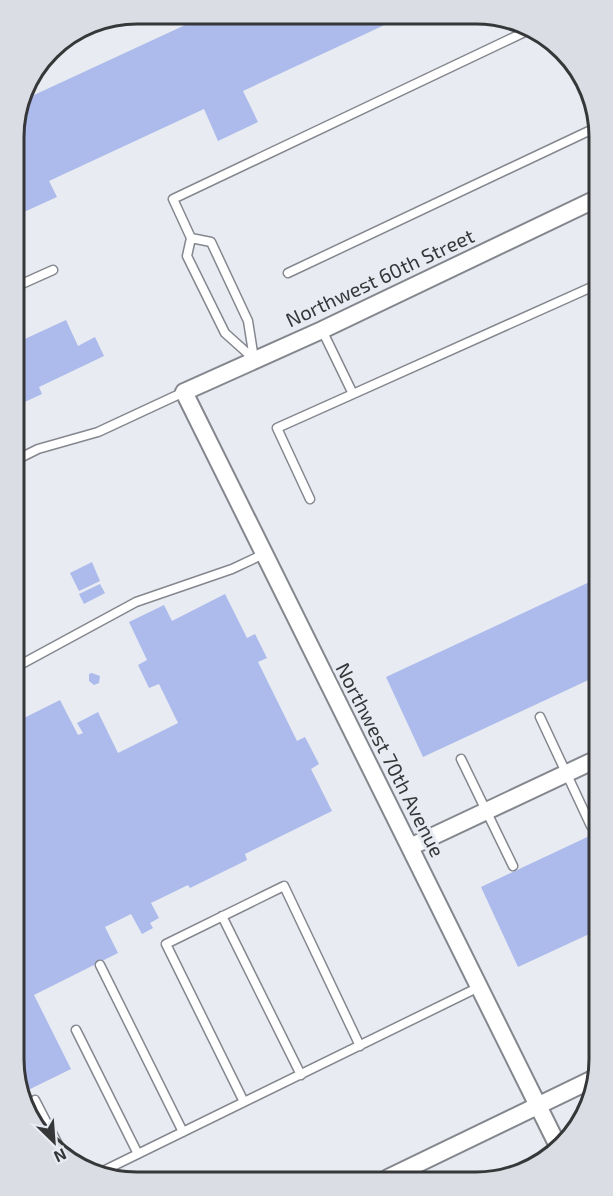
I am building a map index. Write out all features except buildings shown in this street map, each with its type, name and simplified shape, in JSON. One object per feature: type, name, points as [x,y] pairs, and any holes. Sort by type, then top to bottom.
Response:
[{"type":"street","name":"Northwest 60th Street","points":[[184,392],[322,330],[589,202]]},
{"type":"street","name":"Northwest 70th Avenue","points":[[184,392],[555,1140]]},
{"type":"street","points":[[410,847],[589,763]]},
{"type":"street","points":[[400,1172],[587,1082]]},
{"type":"lane","points":[[254,359],[225,333],[187,256],[191,237],[173,199],[521,34]]},
{"type":"lane","points":[[288,273],[589,131]]},
{"type":"lane","points":[[191,237],[212,242],[248,321],[254,359]]},
{"type":"lane","points":[[24,283],[54,270]]},
{"type":"lane","points":[[310,499],[277,428],[589,288]]},
{"type":"lane","points":[[322,330],[353,394]]},
{"type":"lane","points":[[24,456],[38,449],[98,432],[184,392]]},
{"type":"lane","points":[[24,663],[136,602],[232,569],[264,554]]},
{"type":"lane","points":[[540,717],[589,822]]},
{"type":"lane","points":[[461,759],[513,866]]},
{"type":"lane","points":[[244,1102],[166,944],[284,886],[360,1046]]},
{"type":"lane","points":[[222,916],[301,1075]]},
{"type":"lane","points":[[100,965],[183,1132]]},
{"type":"lane","points":[[109,1168],[479,987]]},
{"type":"lane","points":[[76,1030],[138,1154]]},
{"type":"lane","points":[[35,1100],[53,1135]]}]
